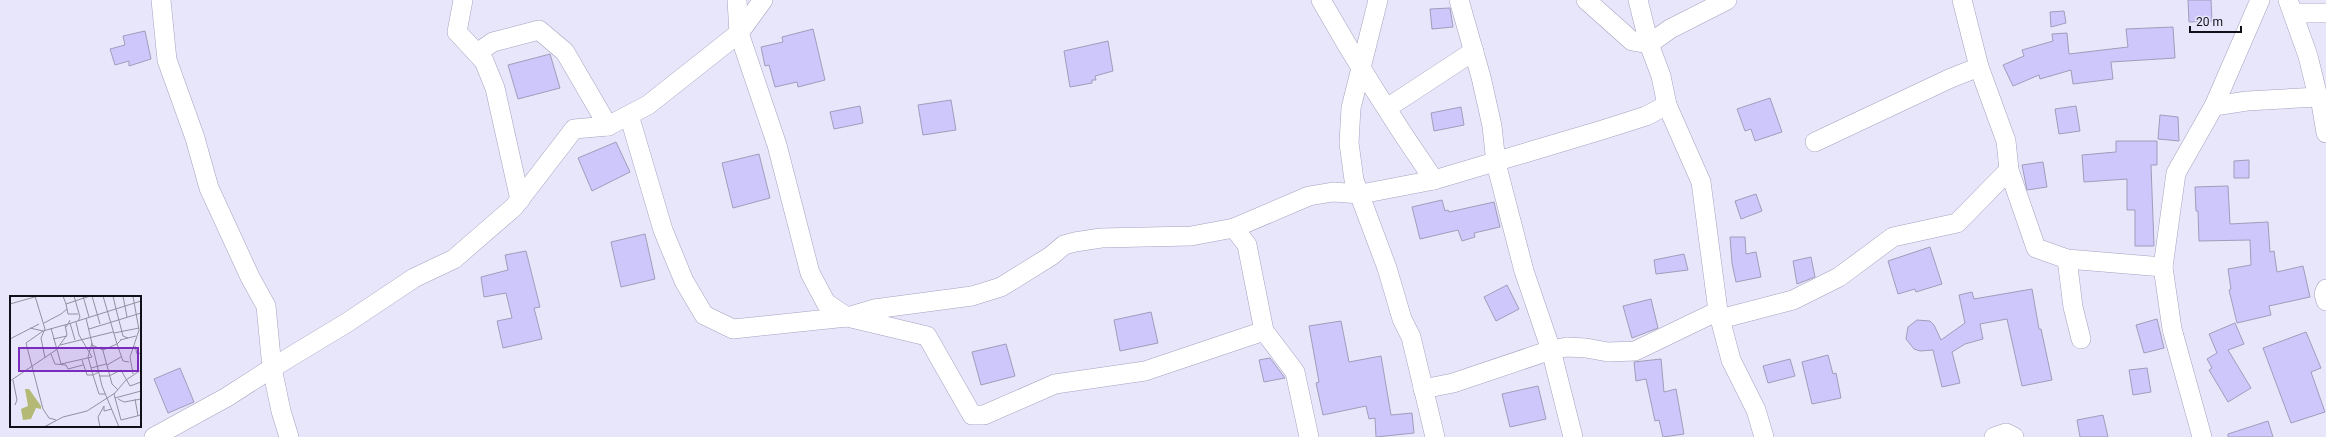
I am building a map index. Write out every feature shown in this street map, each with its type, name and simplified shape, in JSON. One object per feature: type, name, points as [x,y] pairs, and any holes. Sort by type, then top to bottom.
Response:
[{"type":"street","points":[[161,0],[168,60],[195,138],[209,188],[250,277],[266,306],[272,368],[281,411],[289,437]]},
{"type":"street","points":[[463,0],[457,32],[484,61],[496,88],[520,200]]},
{"type":"street","points":[[737,0],[739,33],[777,145],[810,273],[826,303],[846,317],[927,336],[972,415],[984,415],[1056,384],[1145,371],[1264,331]]},
{"type":"street","points":[[154,437],[227,397],[348,322],[414,278],[454,259],[520,200],[574,130],[608,126],[648,105],[739,33],[763,0]]},
{"type":"street","points":[[1321,0],[1387,108],[1395,124],[1434,180]]},
{"type":"street","points":[[1378,0],[1362,69],[1351,108],[1349,143],[1354,180],[1361,194],[1402,319],[1411,337],[1436,436]]},
{"type":"street","points":[[1459,0],[1474,51],[1492,126],[1496,163],[1524,271],[1551,350],[1574,437]]},
{"type":"street","points":[[1586,0],[1632,41],[1648,44],[1670,29],[1727,0]]},
{"type":"street","points":[[1638,0],[1648,44],[1661,76],[1667,105],[1701,182],[1719,315],[1731,360],[1756,410],[1764,437]]},
{"type":"street","points":[[1962,0],[1979,67],[2006,141],[2009,170],[2036,248],[2068,259],[2164,268]]},
{"type":"street","points":[[2202,437],[2172,329],[2164,268],[2176,173],[2214,106],[2260,0]]},
{"type":"street","points":[[2291,6],[2326,13]]},
{"type":"street","points":[[2291,6],[2322,100],[2326,133]]},
{"type":"street","points":[[477,53],[493,42],[539,30],[565,52],[608,126]]},
{"type":"street","points":[[1387,108],[1474,51]]},
{"type":"street","points":[[1816,142],[1951,78],[1979,67]]},
{"type":"street","points":[[2214,106],[2247,101],[2322,100]]},
{"type":"street","points":[[629,115],[663,230],[684,281],[704,314],[733,329],[846,317],[874,309],[972,296],[1001,287],[1051,256],[1064,245],[1101,238],[1191,236],[1234,228],[1309,196],[1333,192],[1361,194],[1434,180],[1496,163],[1639,118],[1667,105]]},
{"type":"street","points":[[1423,389],[1453,382],[1551,350],[1567,347],[1586,348],[1608,352],[1636,350],[1719,315],[1793,300],[1839,277],[1892,237],[1956,223],[2009,170]]},
{"type":"street","points":[[1234,228],[1247,245],[1264,331],[1295,372],[1309,437]]},
{"type":"street","points":[[2068,259],[2073,307],[2081,339]]},
{"type":"street","points":[[2326,289],[2324,294],[2326,301]]},
{"type":"street","points":[[1994,437],[2006,433],[2014,437]]},
{"type":"building","points":[[2188,0],[2211,0],[2212,21],[2189,22]]},
{"type":"building","points":[[1450,8],[1453,27],[1432,29],[1430,9]]},
{"type":"building","points":[[2064,11],[2066,23],[2051,27],[2050,12]]},
{"type":"building","points":[[2173,27],[2175,58],[2111,62],[2113,79],[2073,84],[2071,70],[2040,79],[2039,75],[2013,86],[2003,65],[2024,56],[2022,50],[2053,41],[2052,34],[2067,33],[2069,54],[2128,47],[2126,29]]},
{"type":"building","points":[[813,29],[825,80],[798,87],[797,82],[775,87],[769,65],[765,66],[761,47],[783,42],[782,37]]},
{"type":"building","points":[[145,31],[151,59],[129,66],[129,61],[115,65],[110,49],[125,45],[123,36]]},
{"type":"building","points":[[1108,41],[1113,71],[1095,76],[1096,80],[1092,80],[1092,83],[1070,87],[1064,51]]},
{"type":"building","points":[[550,54],[560,88],[518,99],[508,65]]},
{"type":"building","points":[[1770,98],[1782,132],[1755,141],[1751,129],[1745,131],[1737,109]]},
{"type":"building","points":[[951,100],[956,130],[923,135],[918,105]]},
{"type":"building","points":[[860,106],[863,123],[834,129],[830,112]]},
{"type":"building","points":[[2076,106],[2080,131],[2059,134],[2055,109]]},
{"type":"building","points":[[1461,107],[1464,125],[1434,131],[1431,113]]},
{"type":"building","points":[[2160,115],[2178,117],[2179,141],[2158,139]]},
{"type":"building","points":[[2116,141],[2157,141],[2157,165],[2151,165],[2154,246],[2135,246],[2135,210],[2127,210],[2127,179],[2084,182],[2082,155],[2116,152]]},
{"type":"building","points":[[616,142],[630,172],[592,191],[578,158]]},
{"type":"building","points":[[759,154],[770,198],[733,208],[722,163]]},
{"type":"building","points":[[2249,160],[2249,178],[2234,178],[2234,161]]},
{"type":"building","points":[[2043,162],[2047,187],[2027,190],[2022,165]]},
{"type":"building","points":[[2228,186],[2230,224],[2268,222],[2270,252],[2274,251],[2277,272],[2303,266],[2310,297],[2269,306],[2271,315],[2237,323],[2229,290],[2231,289],[2228,269],[2251,265],[2250,240],[2199,241],[2198,211],[2196,211],[2195,187]]},
{"type":"building","points":[[1756,194],[1762,211],[1741,219],[1735,201]]},
{"type":"building","points":[[1442,200],[1445,211],[1448,210],[1449,212],[1494,202],[1500,227],[1474,233],[1475,237],[1462,241],[1458,230],[1420,239],[1412,207]]},
{"type":"building","points":[[645,234],[655,279],[621,287],[611,242]]},
{"type":"building","points":[[1730,237],[1745,237],[1746,254],[1756,252],[1761,277],[1736,282],[1732,263]]},
{"type":"building","points":[[1930,247],[1942,284],[1916,292],[1915,289],[1898,294],[1888,261]]},
{"type":"building","points":[[526,251],[540,307],[534,308],[542,339],[503,348],[497,321],[512,318],[506,293],[484,297],[481,277],[508,270],[505,255]]},
{"type":"building","points":[[1684,254],[1688,270],[1656,274],[1654,260]]},
{"type":"building","points":[[1811,257],[1815,277],[1797,284],[1793,261]]},
{"type":"building","points":[[1507,285],[1519,309],[1496,321],[1484,297]]},
{"type":"building","points":[[2032,289],[2039,329],[2041,329],[2052,380],[2022,386],[2007,319],[1980,324],[1983,339],[1965,344],[1952,352],[1960,383],[1942,387],[1933,350],[1920,351],[1914,349],[1906,339],[1908,327],[1917,320],[1930,321],[1934,325],[1941,340],[1965,323],[1959,295],[1972,292],[1974,299]]},
{"type":"building","points":[[1651,299],[1658,328],[1632,338],[1623,306]]},
{"type":"building","points":[[1151,312],[1158,343],[1120,351],[1114,320]]},
{"type":"building","points":[[2157,319],[2164,348],[2144,353],[2136,325]]},
{"type":"building","points":[[1341,321],[1349,362],[1381,356],[1391,415],[1412,413],[1414,433],[1376,437],[1375,418],[1369,419],[1366,406],[1323,415],[1316,383],[1319,382],[1309,326]]},
{"type":"building","points":[[2235,323],[2244,344],[2228,350],[2251,388],[2228,402],[2209,370],[2212,368],[2207,359],[2217,353],[2209,334]]},
{"type":"building","points":[[2306,332],[2321,368],[2311,372],[2325,412],[2291,423],[2263,348]]},
{"type":"building","points":[[1006,344],[1015,376],[981,385],[972,352]]},
{"type":"building","points":[[1828,355],[1833,374],[1836,373],[1841,398],[1812,404],[1802,362]]},
{"type":"building","points":[[1270,358],[1285,378],[1264,382],[1259,360]]},
{"type":"building","points":[[1661,359],[1664,392],[1676,389],[1684,434],[1663,437],[1659,420],[1655,421],[1646,379],[1636,381],[1634,362]]},
{"type":"building","points":[[1790,359],[1795,376],[1768,383],[1763,366]]},
{"type":"building","points":[[180,368],[194,402],[168,413],[154,379]]},
{"type":"building","points":[[2147,368],[2151,392],[2133,395],[2129,370]]},
{"type":"building","points":[[1538,386],[1546,419],[1510,427],[1502,394]]},
{"type":"building","points":[[2103,415],[2108,437],[2080,437],[2077,420]]},
{"type":"building","points":[[2268,421],[2273,437],[2228,437],[2228,434]]}]
